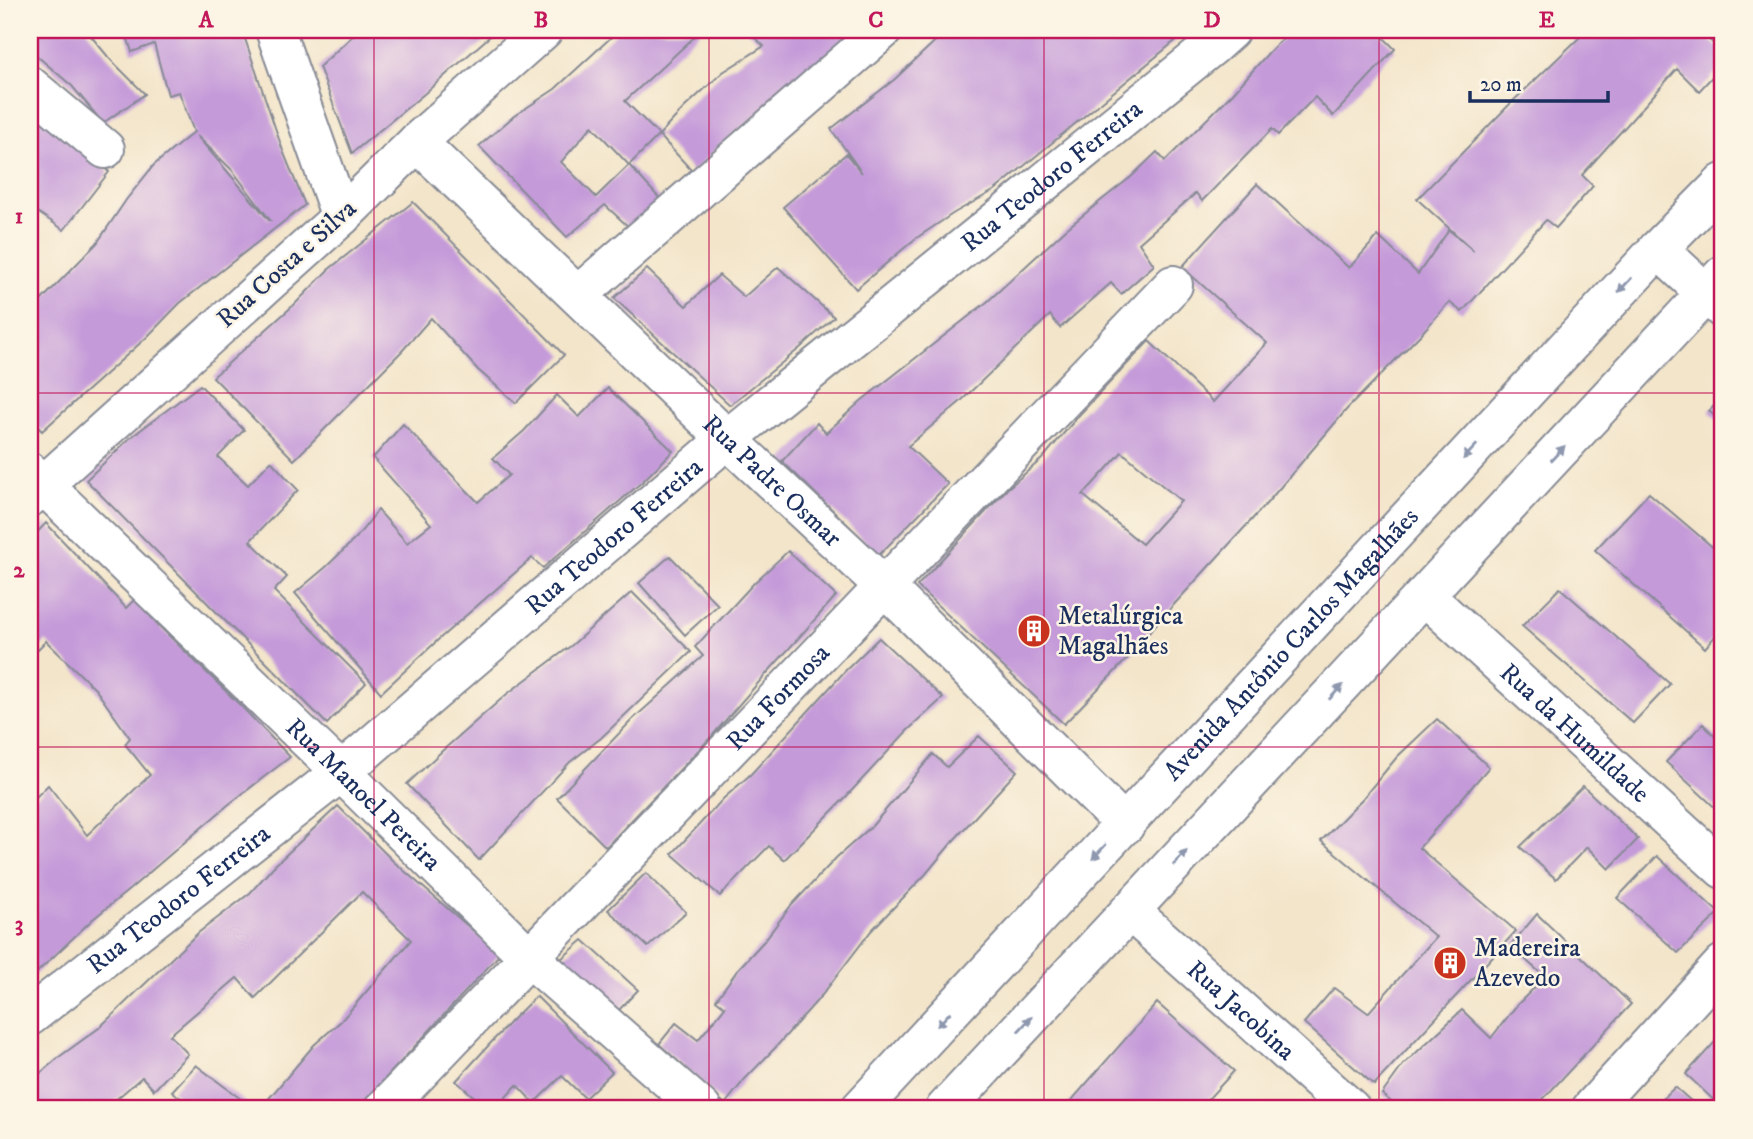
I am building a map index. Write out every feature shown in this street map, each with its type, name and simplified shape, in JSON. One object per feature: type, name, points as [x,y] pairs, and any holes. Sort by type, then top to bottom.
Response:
[{"type":"street","points":[[275,30],[341,217]]},
{"type":"street","name":"Rua Costa e Silva","points":[[34,485],[341,217],[417,142],[543,30]]},
{"type":"street","points":[[578,295],[883,30]]},
{"type":"street","name":"Rua Teodoro Ferreira","points":[[30,1016],[341,772],[727,439],[1212,36]]},
{"type":"street","points":[[30,86],[105,149]]},
{"type":"street","name":"Rua Padre Osmar","points":[[417,142],[885,587],[1125,825]]},
{"type":"street","name":"Avenida Antônio Carlos Magalhães","points":[[860,1109],[1658,249],[1723,183]]},
{"type":"street","points":[[945,1109],[1425,596],[1717,293],[1658,249]]},
{"type":"street","name":"Rua Formosa","points":[[384,1109],[1173,285]]},
{"type":"street","name":"Rua Manoel Pereira","points":[[34,485],[341,772],[530,958],[702,1109]]},
{"type":"street","name":"Rua da Humildade","points":[[1425,596],[1723,869]]},
{"type":"street","name":"Rua Jacobina","points":[[1130,911],[1351,1109]]},
{"type":"street","points":[[1591,1109],[1723,964]]},
{"type":"building","points":[[30,30],[86,30],[145,94],[103,123],[72,86],[30,50]]},
{"type":"building","points":[[125,30],[242,30],[283,151],[305,205],[180,303],[147,337],[42,431],[30,419],[30,312],[97,243],[154,165],[194,132],[179,92],[168,95],[154,44],[132,52]],"holes":[[[197,136],[232,170],[270,220]]]},
{"type":"building","points":[[359,30],[497,30],[352,153],[319,67]]},
{"type":"building","points":[[619,30],[702,30],[625,101],[659,135],[629,165],[661,200],[631,229],[605,205],[567,237],[479,146],[514,116],[555,89]],"holes":[[[592,126],[629,165],[596,197],[561,162]]]},
{"type":"building","points":[[746,30],[861,30],[718,147],[693,172],[659,135],[723,72],[764,46]]},
{"type":"building","points":[[947,30],[1176,30],[1181,36],[995,190],[915,239],[856,289],[783,207],[846,154],[862,173],[831,129],[895,79]]},
{"type":"building","points":[[1292,30],[1376,30],[1395,49],[1333,116],[1315,97],[1278,135],[1272,129],[1202,201],[1196,193],[1139,243],[1154,265],[1121,294],[1111,283],[1060,328],[1050,315],[960,402],[908,446],[948,484],[879,555],[782,461],[817,423],[826,433],[861,401],[987,302],[1065,230],[1131,177],[1157,152],[1165,161]]},
{"type":"building","points":[[1575,30],[1698,30],[1723,52],[1723,65],[1699,91],[1677,69],[1582,175],[1593,186],[1556,228],[1546,220],[1462,312],[1449,302],[1347,409],[1130,656],[1064,724],[917,586],[1008,488],[1043,458],[1080,414],[1149,341],[1213,402],[1267,343],[1182,267],[1257,184],[1349,268],[1378,236],[1418,274],[1449,230],[1474,251],[1417,199],[1582,35]],"holes":[[[1122,452],[1181,501],[1142,544],[1083,495]]]},
{"type":"building","points":[[30,105],[109,172],[64,230],[30,207]]},
{"type":"building","points":[[413,202],[564,355],[516,403],[478,370],[431,318],[294,460],[213,377],[296,303],[328,270]]},
{"type":"building","points":[[778,267],[834,317],[730,405],[614,298],[647,269],[686,306],[719,275],[744,297]]},
{"type":"building","points":[[200,385],[244,430],[218,457],[248,485],[271,461],[298,490],[250,541],[287,577],[274,591],[366,683],[327,724],[86,480],[130,438]]},
{"type":"building","points":[[608,388],[673,451],[643,481],[543,568],[532,558],[381,693],[295,593],[356,538],[378,510],[407,543],[431,524],[373,458],[403,424],[478,502],[509,475],[493,458],[524,431],[557,395],[579,417]]},
{"type":"building","points":[[1723,397],[1723,424],[1709,411]]},
{"type":"building","points":[[1649,493],[1723,556],[1723,627],[1705,648],[1595,550]]},
{"type":"building","points":[[46,523],[126,608],[135,599],[290,757],[228,805],[93,919],[30,979],[30,803],[48,785],[87,835],[150,775],[125,744],[130,738],[96,690],[46,641],[30,657],[30,540]]},
{"type":"building","points":[[788,551],[836,596],[712,736],[606,847],[557,798],[632,720],[703,656],[695,647],[754,583]]},
{"type":"building","points":[[670,556],[718,605],[685,635],[639,583]]},
{"type":"building","points":[[1560,588],[1670,684],[1633,723],[1522,626]]},
{"type":"building","points":[[632,592],[691,652],[601,738],[570,762],[479,860],[407,784],[507,694],[572,645]]},
{"type":"building","points":[[879,638],[943,698],[907,731],[784,860],[769,846],[720,896],[672,854]]},
{"type":"building","name":"Madereira Azevedo","points":[[1437,719],[1489,767],[1419,848],[1516,931],[1374,1085],[1304,1023],[1334,988],[1368,1013],[1436,937],[1321,841],[1363,798],[1397,757]]},
{"type":"building","points":[[1703,724],[1723,745],[1723,815],[1666,762]]},
{"type":"building","points":[[979,736],[1017,771],[925,875],[871,931],[822,995],[725,1104],[659,1044],[676,1023],[698,1040],[725,1007],[716,1000],[790,907],[837,857],[872,826],[933,754],[947,767]]},
{"type":"building","points":[[1583,786],[1638,839],[1609,869],[1587,847],[1556,879],[1520,847]]},
{"type":"building","points":[[338,806],[393,861],[500,954],[357,1109],[260,1109],[314,1045],[341,1021],[411,940],[362,892],[255,998],[237,978],[170,1035],[188,1054],[154,1090],[142,1077],[105,1109],[30,1109],[30,1082],[99,1028],[198,933],[250,893],[273,867]]},
{"type":"building","points":[[1657,856],[1719,913],[1678,953],[1617,898]]},
{"type":"building","points":[[646,873],[686,912],[648,947],[608,910]]},
{"type":"building","points":[[1537,914],[1631,1004],[1534,1109],[1399,1109],[1382,1094],[1403,1065],[1462,1010],[1491,1038],[1517,1005],[1545,977],[1510,946]]},
{"type":"building","points":[[583,940],[638,990],[617,1012],[561,959]]},
{"type":"building","points":[[536,996],[612,1072],[585,1098],[562,1076],[534,1103],[517,1085],[495,1109],[488,1109],[456,1081]]},
{"type":"building","points":[[1157,1003],[1234,1071],[1199,1109],[1064,1109]]},
{"type":"building","points":[[1723,1033],[1723,1109],[1686,1074]]},
{"type":"building","points":[[196,1065],[254,1109],[194,1109],[172,1091]]},
{"type":"building","points":[[1675,1087],[1700,1109],[1652,1109]]},
{"type":"building","points":[[646,1101],[654,1109],[638,1109]]},
{"type":"place","name":"Metalúrgica Magalhães","points":[[1034,631]]},
{"type":"place","name":"Madereira Azevedo","points":[[1450,963]]}]
